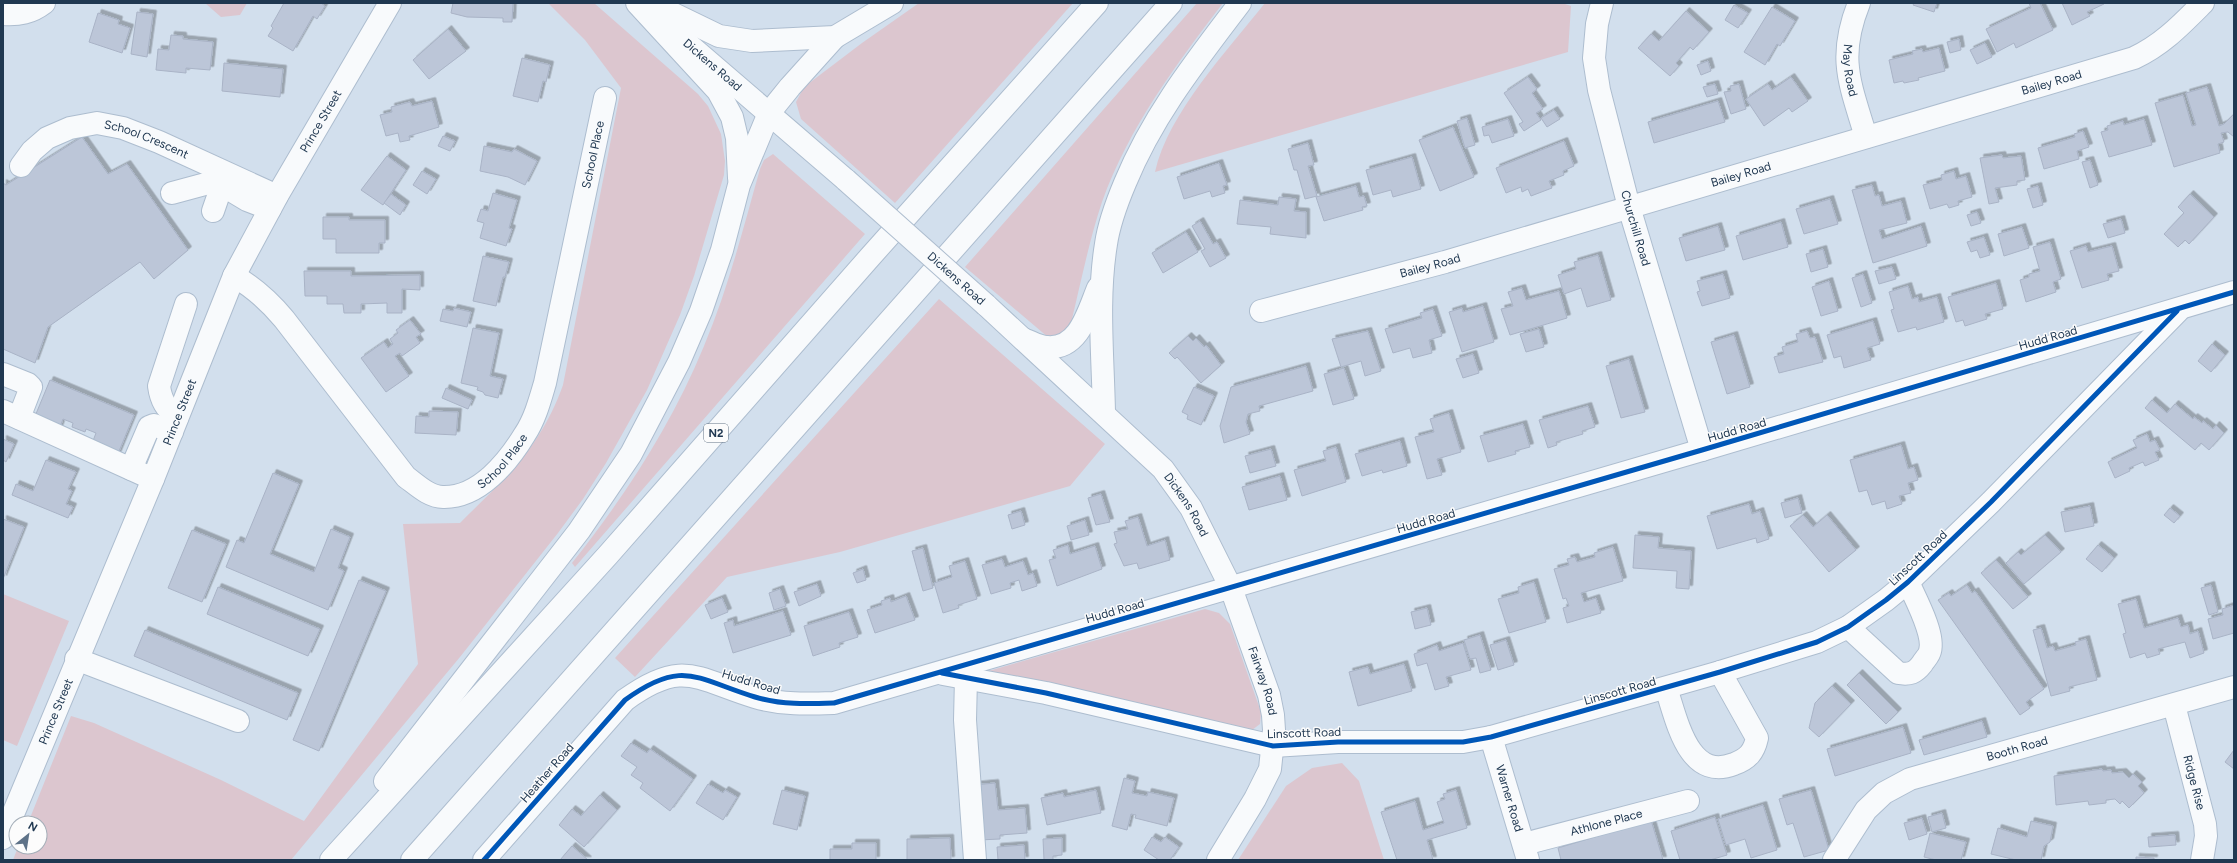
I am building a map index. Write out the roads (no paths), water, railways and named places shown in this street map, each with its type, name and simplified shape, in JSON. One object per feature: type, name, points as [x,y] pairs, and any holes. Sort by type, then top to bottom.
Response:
[{"type":"main road","points":[[3,14],[21,14],[35,10],[44,3]]},
{"type":"main road","name":"Prince Street","points":[[3,838],[76,659],[153,479],[234,276],[274,203],[390,3]]},
{"type":"main road","points":[[637,3],[718,91],[732,117],[737,138],[739,185]]},
{"type":"main road","name":"Dickens Road","points":[[640,3],[846,180],[986,305],[1163,469],[1191,508],[1231,588]]},
{"type":"main road","points":[[651,3],[719,36],[752,41],[835,36]]},
{"type":"main road","points":[[346,843],[366,807],[386,779],[579,531],[631,454],[679,362],[701,311],[722,250],[739,185],[769,113],[835,36],[892,3]]},
{"type":"main road","name":"N2","points":[[331,860],[608,555],[870,257],[1097,3]]},
{"type":"main road","points":[[412,860],[1171,3]]},
{"type":"main road","points":[[1104,413],[1102,278],[1106,242],[1116,205],[1138,152],[1166,102],[1240,3]]},
{"type":"main road","name":"Churchill Road","points":[[1602,3],[1596,24],[1594,58],[1599,90],[1629,207],[1702,450]]},
{"type":"main road","name":"May Road","points":[[1859,3],[1847,39],[1846,63],[1851,87],[1866,137]]},
{"type":"main road","name":"Bailey Road","points":[[1261,311],[1445,262],[2134,58],[2152,50],[2166,39],[2203,3]]},
{"type":"main road","name":"School Place","points":[[234,276],[252,286],[284,319],[406,477],[432,494],[442,497],[462,495],[477,488],[496,471],[526,434],[536,412],[545,383],[605,98]]},
{"type":"main road","name":"School Crescent","points":[[21,166],[32,151],[47,138],[70,128],[97,123],[123,128],[159,142],[274,203]]},
{"type":"main road","points":[[172,194],[209,184],[222,185],[247,200],[274,203]]},
{"type":"main road","points":[[213,211],[222,185]]},
{"type":"main road","points":[[1023,339],[1045,347],[1065,345],[1078,333],[1087,316],[1102,278]]},
{"type":"main road","name":"Hudd Road","points":[[625,700],[644,686],[669,676],[690,675],[725,685],[756,697],[793,705],[834,703],[2179,310],[2234,292]]},
{"type":"main road","points":[[131,469],[148,427],[154,425],[174,425],[161,399],[159,386],[169,331],[186,304]]},
{"type":"main road","name":"Linscott Road","points":[[940,673],[1046,693],[1273,746],[1338,742],[1463,742],[1492,737],[1666,688],[1816,642],[1848,627],[1908,582],[2024,468],[2179,310]]},
{"type":"main road","points":[[3,374],[28,384],[31,388],[11,415],[153,479]]},
{"type":"main road","points":[[1848,627],[1898,673],[1907,675],[1916,672],[1930,652],[1931,642],[1929,632],[1908,582]]},
{"type":"main road","name":"Fairway Road","points":[[1218,860],[1256,799],[1270,769],[1273,746],[1274,714],[1269,695],[1231,588]]},
{"type":"main road","points":[[76,659],[238,721]]},
{"type":"main road","points":[[1666,688],[1689,750],[1698,760],[1724,768],[1743,761],[1755,748],[1757,738],[1720,672]]},
{"type":"main road","points":[[966,678],[966,728],[975,860]]},
{"type":"main road","name":"Booth Road","points":[[1834,860],[1866,810],[1884,793],[1910,779],[2174,705],[2234,686]]},
{"type":"main road","name":"Heather Road","points":[[484,860],[625,700]]},
{"type":"main road","name":"Ridge Rise","points":[[2174,705],[2205,824],[2206,836],[2202,860]]},
{"type":"main road","name":"Warner Road","points":[[1492,737],[1526,852]]},
{"type":"main road","name":"Athlone Place","points":[[1526,852],[1688,801]]}]
